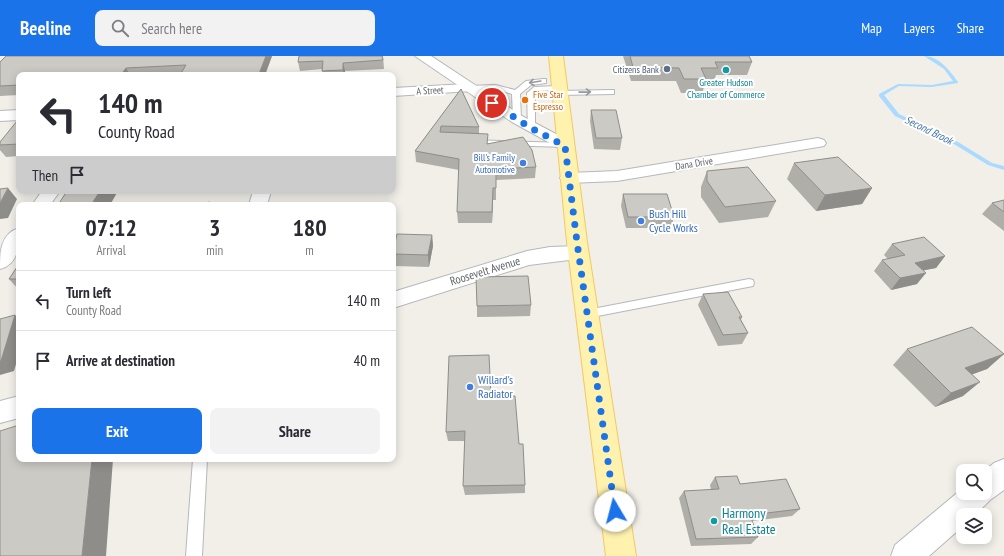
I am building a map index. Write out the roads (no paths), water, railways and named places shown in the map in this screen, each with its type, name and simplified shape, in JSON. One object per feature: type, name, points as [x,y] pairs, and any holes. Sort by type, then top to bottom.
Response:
[{"type":"main road","points":[[556,56],[558,88],[578,253],[621,556]]},
{"type":"street","points":[[422,56],[467,88],[531,128],[565,146]]},
{"type":"street","name":"A Street","points":[[396,92],[467,88]]},
{"type":"street","points":[[0,116],[16,115]]},
{"type":"street","name":"Dana Drive","points":[[569,178],[617,176],[818,143]]},
{"type":"street","points":[[0,262],[16,239]]},
{"type":"street","name":"Roosevelt Avenue","points":[[396,299],[528,258],[550,254],[578,253]]},
{"type":"street","points":[[0,412],[16,408]]},
{"type":"street","points":[[992,482],[1004,472]]},
{"type":"street","points":[[906,556],[971,500]]},
{"type":"lane","points":[[516,93],[529,83],[538,81],[558,88]]},
{"type":"lane","points":[[467,88],[496,87],[516,93]]},
{"type":"lane","points":[[531,128],[531,93],[534,89],[558,88],[611,92]]},
{"type":"lane","points":[[516,93],[517,119]]},
{"type":"lane","points":[[460,141],[565,146]]},
{"type":"lane","points":[[587,314],[749,283]]},
{"type":"lane","points":[[194,556],[200,462]]},
{"type":"waterway","name":"Second Brook","points":[[926,56],[946,68],[956,82],[932,86],[898,85],[881,95],[897,115],[956,143],[990,164],[1004,168]]},
{"type":"place","name":"Citizens Bank","points":[[667,69]]},
{"type":"place","name":"Greater Hudson Chamber of Commerce","points":[[726,70]]},
{"type":"place","name":"Five Star Espresso","points":[[525,100]]},
{"type":"place","name":"Bill's Family Automotive","points":[[523,163]]},
{"type":"place","name":"Bush Hill Cycle Works","points":[[641,221]]},
{"type":"place","name":"Willard's Radiator","points":[[470,387]]},
{"type":"place","name":"Harmony Real Estate","points":[[714,521]]}]
